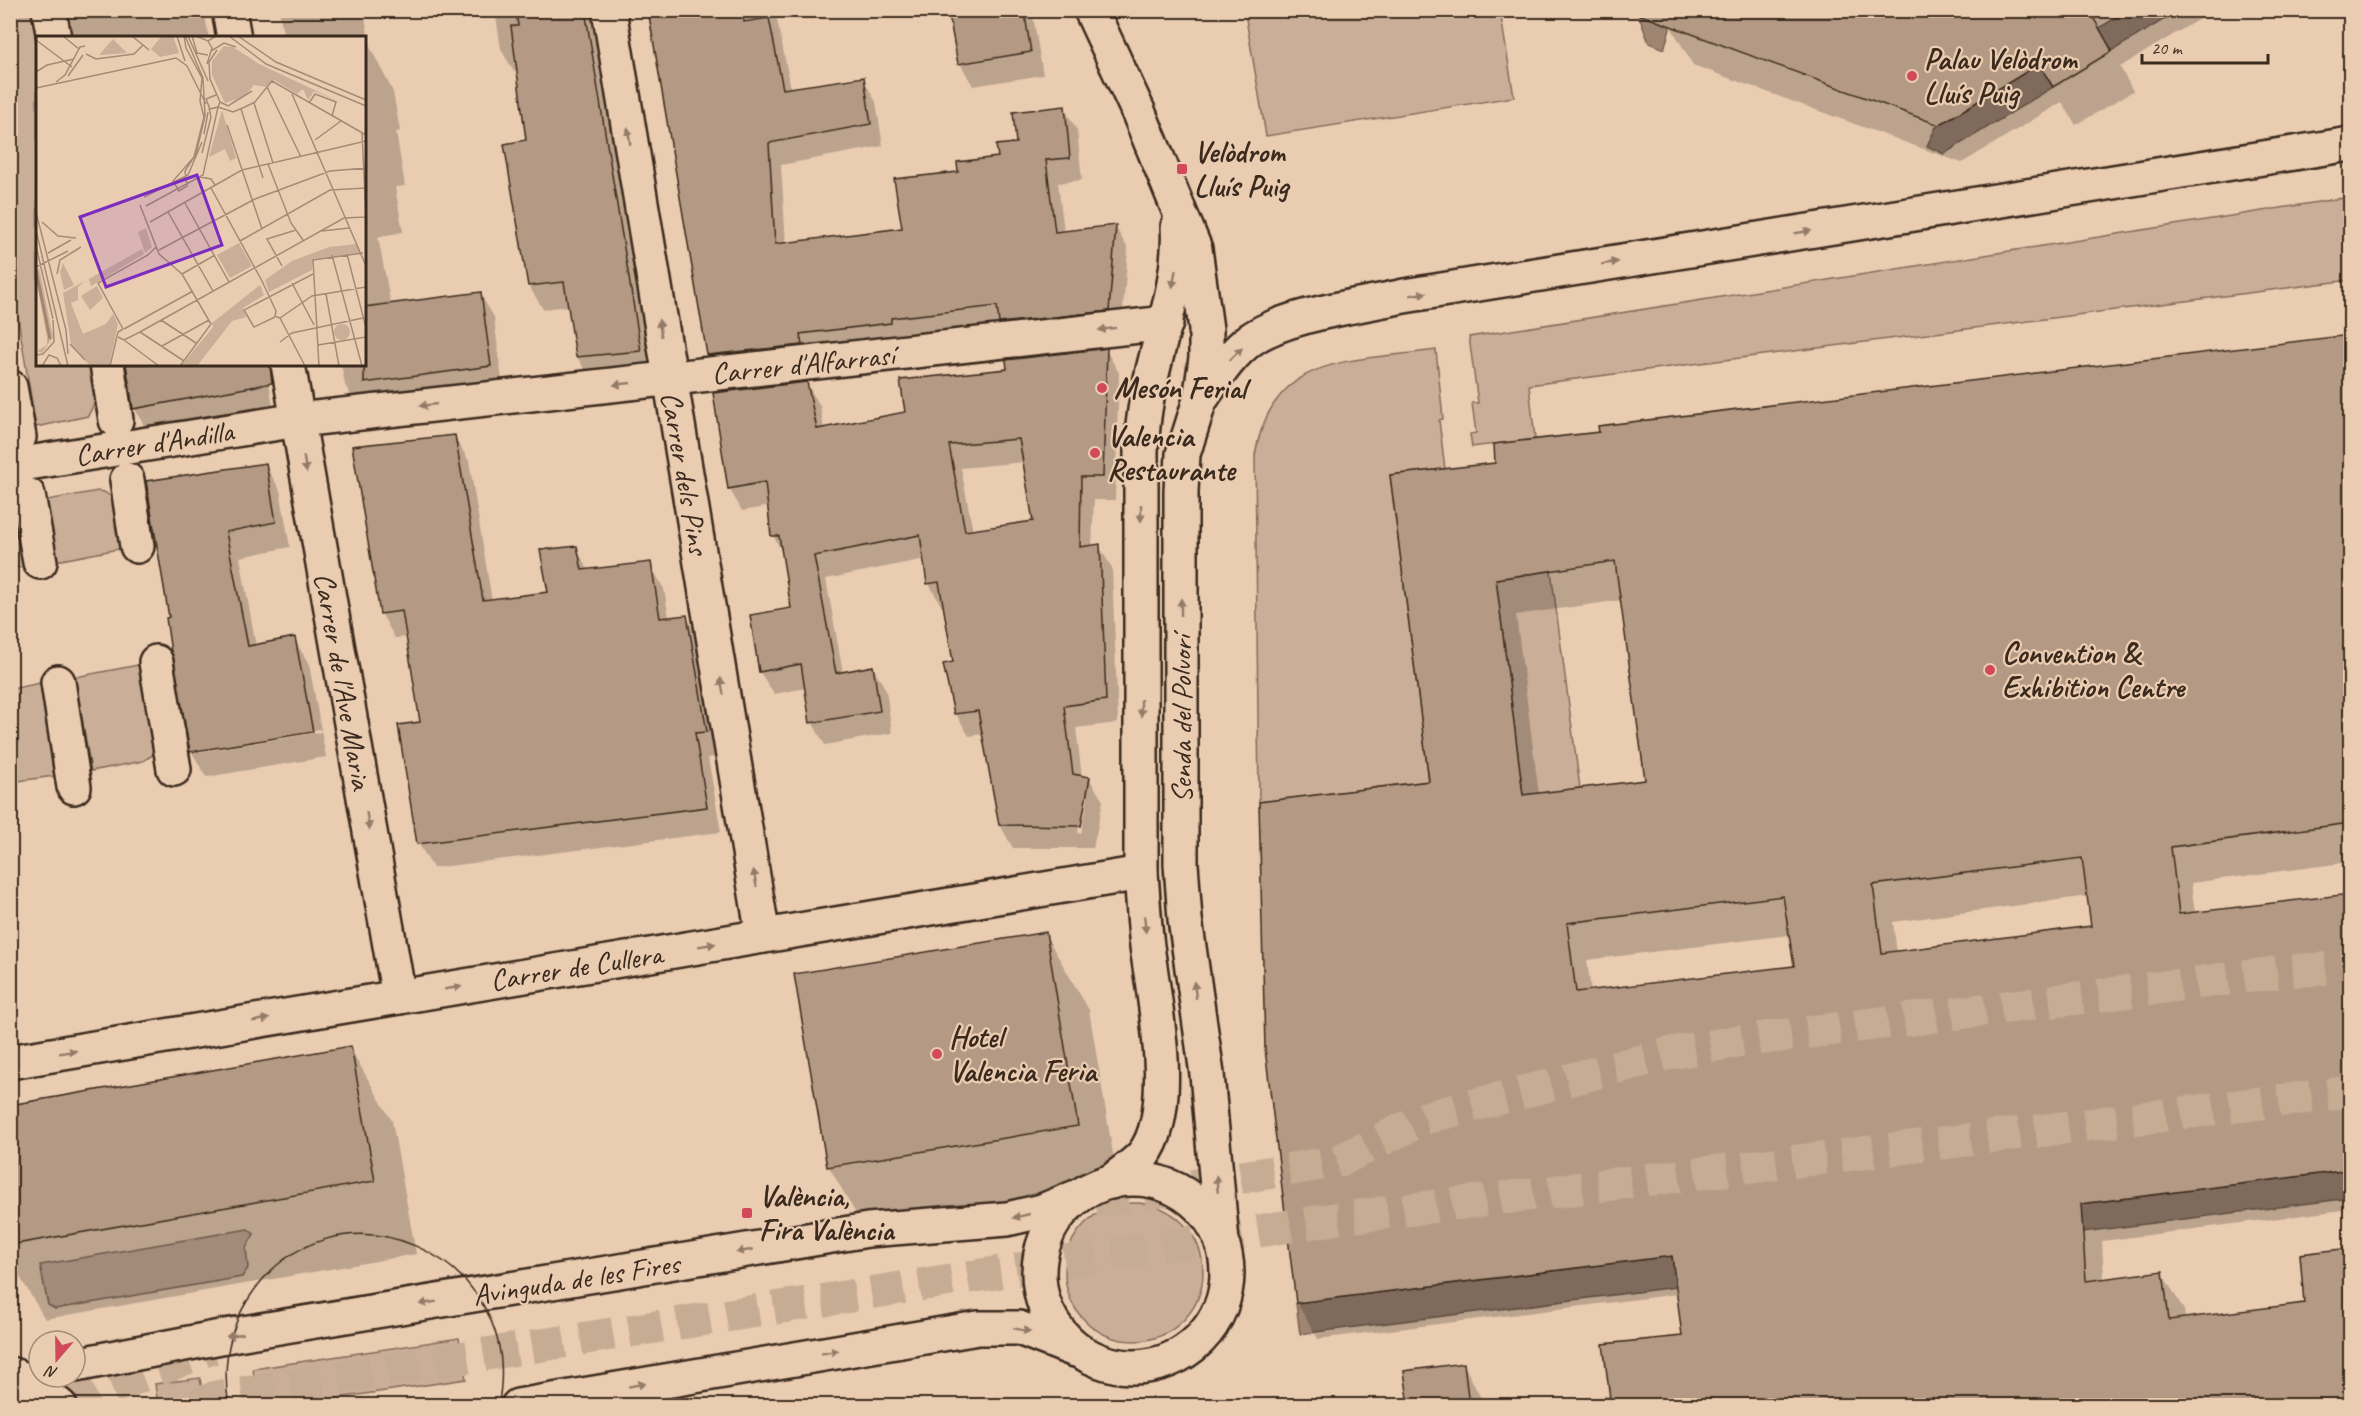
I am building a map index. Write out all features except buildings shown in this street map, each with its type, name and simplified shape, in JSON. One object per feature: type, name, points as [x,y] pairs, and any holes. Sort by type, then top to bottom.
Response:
[{"type":"street","points":[[49,10],[54,36]]},
{"type":"street","points":[[229,10],[234,36]]},
{"type":"street","name":"Carrer dels Pins","points":[[609,10],[763,936]]},
{"type":"street","name":"Senda del Polvorí","points":[[1091,10],[1176,200],[1195,249],[1201,282],[1206,349],[1200,400],[1183,454],[1181,491],[1182,864],[1185,919],[1207,1074],[1222,1242]]},
{"type":"street","points":[[1200,400],[1225,364],[1250,340],[1278,324],[1416,294],[2350,144]]},
{"type":"street","name":"Senda del Polvorí","points":[[1111,1182],[1143,1154],[1153,1135],[1162,1078],[1162,1054],[1145,930],[1141,873],[1141,451],[1146,404],[1166,323],[1179,247],[1176,200]]},
{"type":"street","name":"Carrer d'Alfarrasí","points":[[298,420],[1166,323]]},
{"type":"street","points":[[107,366],[117,420]]},
{"type":"street","name":"Carrer de l'Ave Maria","points":[[288,366],[399,997]]},
{"type":"street","points":[[10,387],[15,451]]},
{"type":"street","name":"Carrer d'Andilla","points":[[15,451],[298,420]]},
{"type":"street","points":[[126,480],[137,546]]},
{"type":"street","points":[[28,495],[40,562]]},
{"type":"street","points":[[156,662],[174,770]]},
{"type":"street","points":[[58,682],[74,787]]},
{"type":"street","name":"Carrer de Cullera","points":[[10,1062],[1141,873]]},
{"type":"street","points":[[518,1406],[978,1328],[1019,1328],[1045,1336],[1088,1356],[1114,1365],[1142,1366],[1178,1356],[1199,1341],[1217,1317],[1227,1285],[1222,1242],[1210,1218],[1180,1191],[1161,1183],[1141,1179],[1111,1182],[1076,1197],[1056,1217],[1045,1239],[1040,1256],[1039,1286],[1048,1314],[1065,1338],[1088,1356]]},
{"type":"street","name":"Avinguda de les Fires","points":[[87,1363],[231,1335],[868,1230],[1007,1219],[1042,1211],[1076,1197]]},
{"type":"street","points":[[10,1368],[27,1369]]},
{"type":"street","points":[[10,1374],[29,1381],[60,1406]]},
{"type":"shaded area","points":[[1262,10],[1500,11],[1514,97],[1266,136],[1245,13]]},
{"type":"shaded area","points":[[10,11],[31,11],[36,41],[36,366],[91,366],[96,400],[88,416],[36,427],[11,276]]},
{"type":"shaded area","points":[[1637,11],[1664,11],[1670,29],[1664,49],[1649,43]]},
{"type":"shaded area","points":[[2127,11],[2178,11],[2112,51],[2099,28]]},
{"type":"shaded area","points":[[2039,64],[2053,87],[1944,154],[1927,146],[1936,127]]},
{"type":"shaded area","points":[[2350,197],[2350,280],[1529,385],[1535,439],[1472,447],[1470,434],[1476,433],[1472,403],[1478,403],[1469,337]]},
{"type":"shaded area","points":[[1436,350],[1443,419],[1439,420],[1445,469],[1390,475],[1429,781],[1259,802],[1255,455],[1264,421],[1279,397],[1298,380],[1321,368],[1347,361]]},
{"type":"shaded area","points":[[98,491],[116,500],[124,548],[56,561],[47,500]]},
{"type":"shaded area","points":[[13,505],[23,567],[11,569],[10,506]]},
{"type":"shaded area","points":[[1551,571],[1580,788],[1523,795],[1496,579]]},
{"type":"shaded area","points":[[144,664],[156,753],[143,761],[91,771],[75,677]]},
{"type":"shaded area","points":[[40,683],[54,776],[11,782],[11,689]]},
{"type":"shaded area","points":[[2350,1170],[2350,1198],[2083,1232],[2079,1204]]},
{"type":"shaded area","points":[[1134,1203],[1160,1209],[1172,1215],[1182,1224],[1191,1234],[1197,1246],[1203,1272],[1197,1298],[1191,1310],[1182,1320],[1172,1329],[1160,1335],[1134,1341],[1108,1335],[1096,1329],[1086,1320],[1077,1310],[1071,1298],[1065,1272],[1071,1246],[1077,1234],[1086,1224],[1096,1215],[1108,1209]]},
{"type":"shaded area","points":[[248,1229],[254,1234],[246,1248],[248,1268],[242,1277],[55,1309],[48,1305],[40,1265]]},
{"type":"shaded area","points":[[1672,1256],[1676,1287],[1300,1334],[1296,1303]]},
{"type":"shaded area","points":[[459,1338],[466,1379],[290,1405],[258,1405],[253,1369]]},
{"type":"shaded area","points":[[200,1378],[204,1405],[158,1405],[155,1384]]},
{"type":"tunnel","points":[[1047,1210],[1339,1161],[1425,1118],[1671,1053],[1740,1041],[2290,971],[2350,967]]},
{"type":"tunnel","points":[[195,1406],[216,1397],[1334,1219],[2350,1092]]},
{"type":"tunnel","points":[[66,1406],[212,1348]]},
{"type":"tram line","points":[[229,1406],[226,1378],[228,1352],[235,1326],[247,1301],[283,1261],[325,1239],[371,1235],[415,1246],[454,1270],[484,1306],[500,1352],[498,1406]]},
{"type":"place","name":"Palau Velòdrom Lluís Puig","points":[[1912,76]]},
{"type":"place","name":"Velòdrom Lluís Puig","points":[[1182,169]]},
{"type":"place","name":"Mesón Ferial","points":[[1102,388]]},
{"type":"place","name":"Valencia Restaurante","points":[[1095,453]]},
{"type":"place","name":"Convention & Exhibition Centre","points":[[1990,670]]},
{"type":"place","name":"Hotel Valencia Feria","points":[[937,1054]]},
{"type":"place","name":"València, Fira València","points":[[747,1213]]}]
